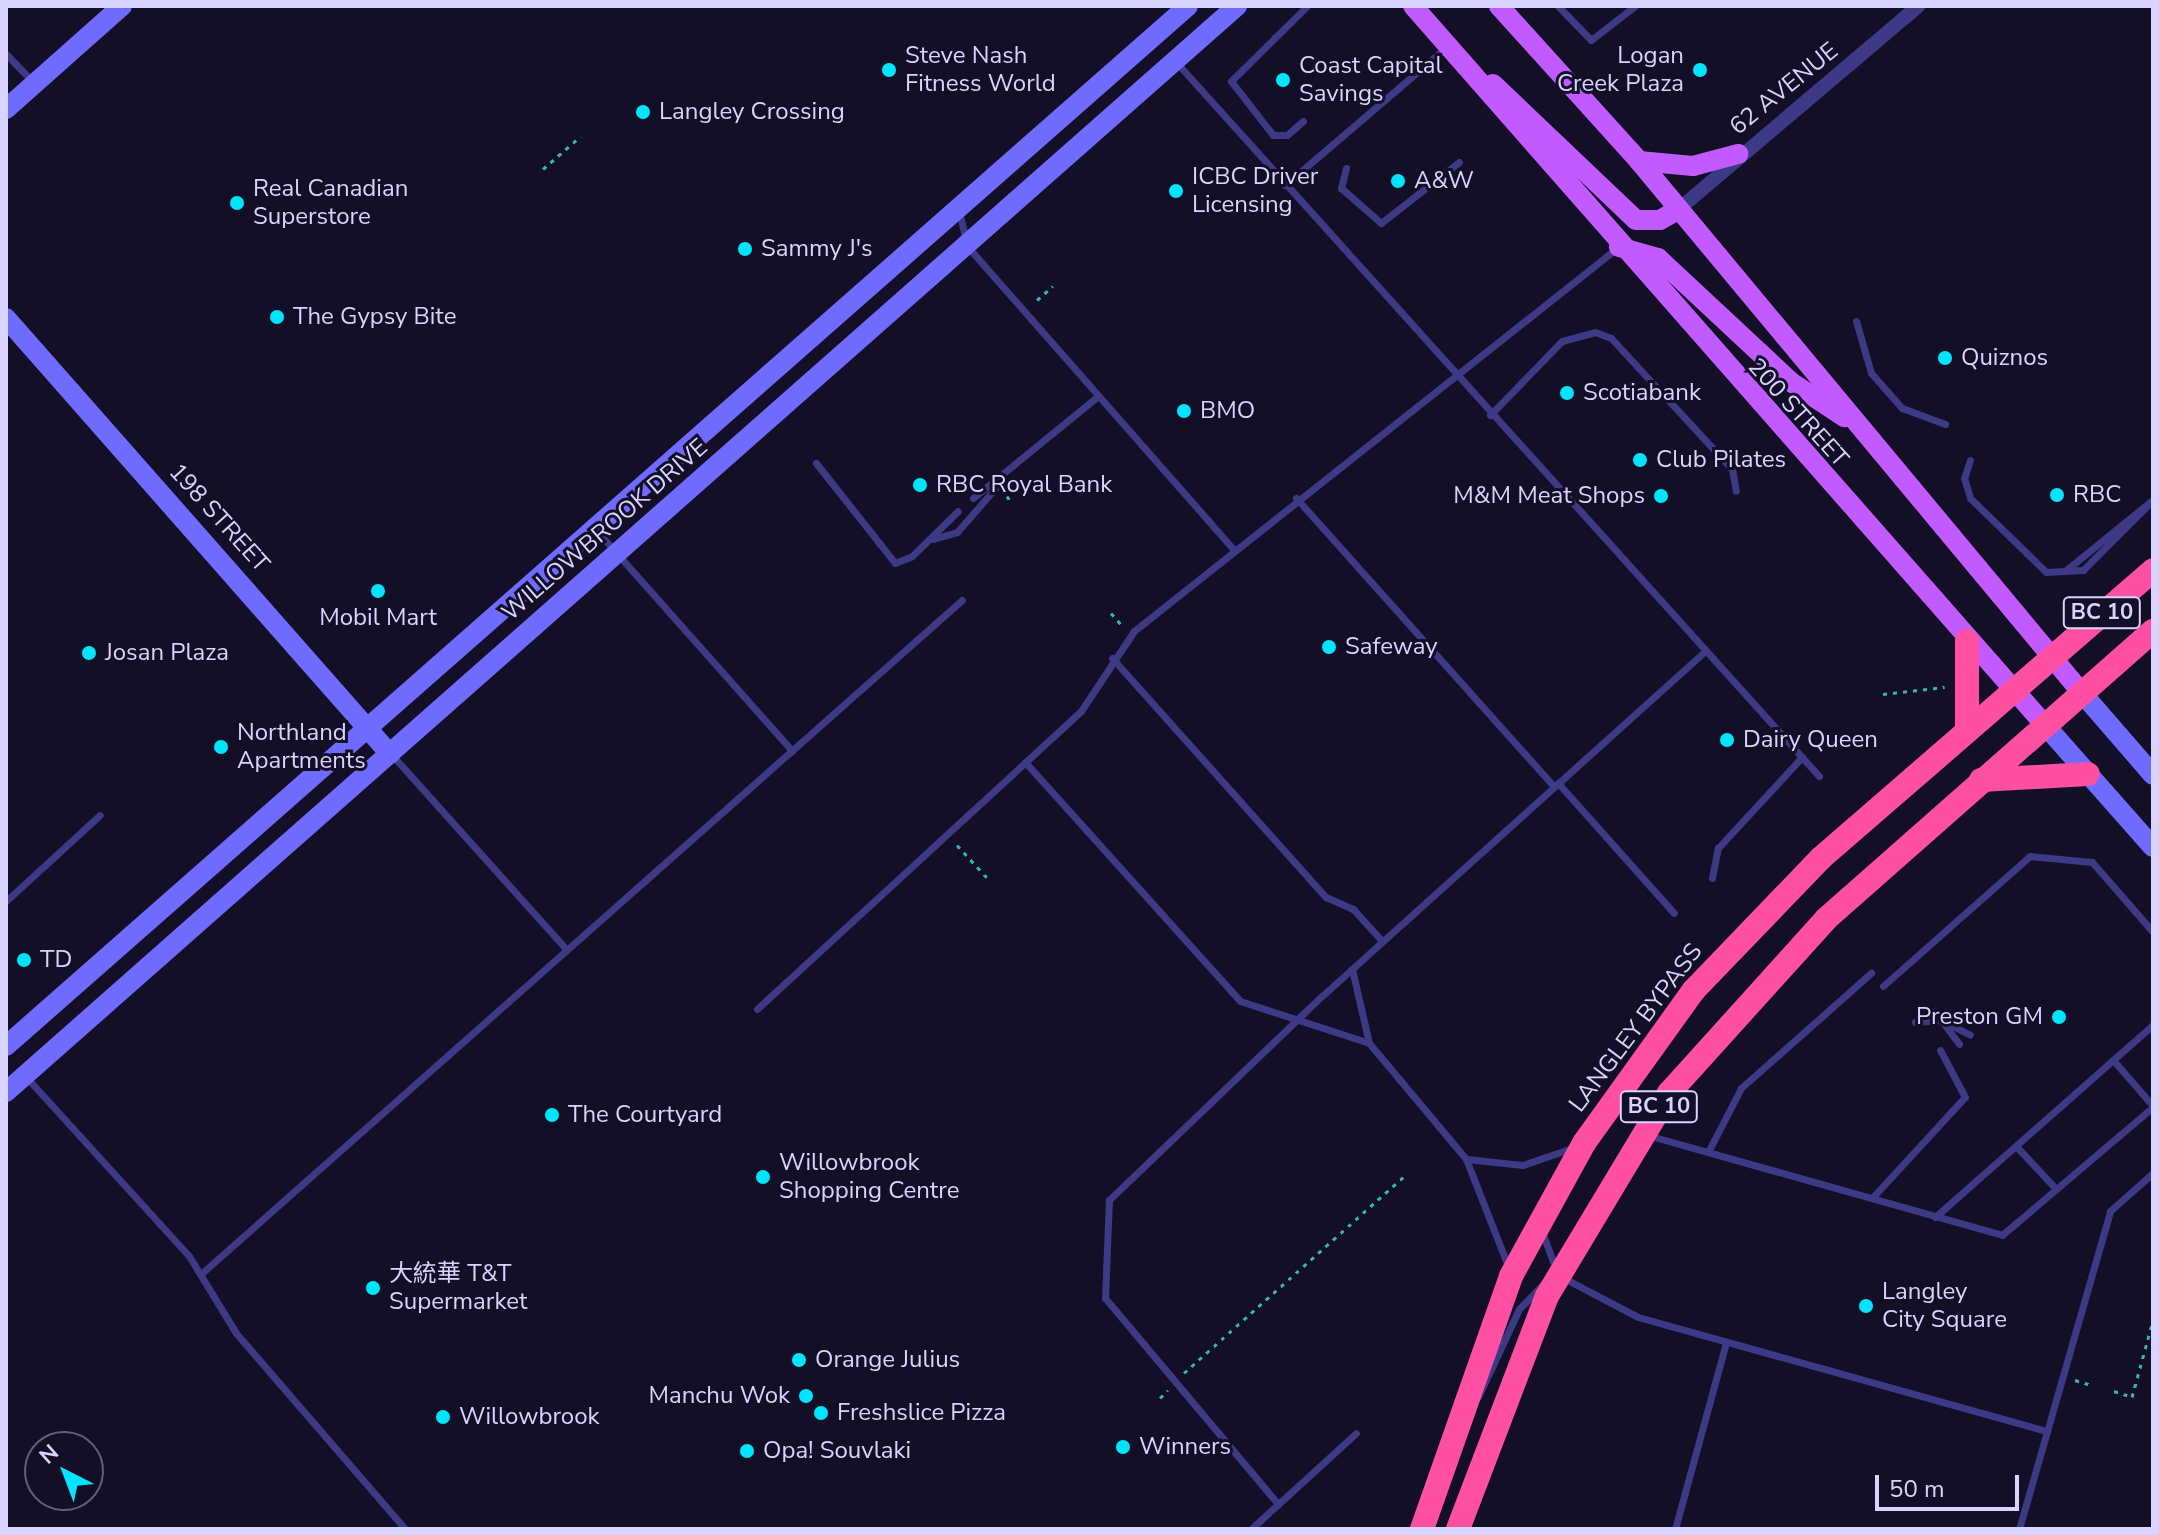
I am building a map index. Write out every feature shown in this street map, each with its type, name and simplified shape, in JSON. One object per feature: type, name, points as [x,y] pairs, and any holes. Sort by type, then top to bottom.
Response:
[{"type":"highway","name":"LANGLEY BYPASS","points":[[1422,1529],[1511,1276],[1539,1221],[1584,1143],[1714,969],[1821,858],[2153,570]]},
{"type":"highway","name":"BC 10","points":[[1458,1529],[1558,1275],[1641,1134],[1786,958],[1979,780],[2153,631]]},
{"type":"highway","points":[[1967,641],[1967,731]]},
{"type":"highway","points":[[1979,780],[2088,774]]},
{"type":"main road","points":[[6,109],[122,6]]},
{"type":"main road","name":"WILLOWBROOK DRIVE","points":[[6,1046],[1188,6]]},
{"type":"main road","name":"WILLOWBROOK DRIVE","points":[[6,1092],[1237,6]]},
{"type":"main road","name":"200 STREET","points":[[1413,6],[1619,247],[2153,847]]},
{"type":"main road","name":"200 STREET","points":[[1499,6],[1639,161],[2051,657],[2153,775]]},
{"type":"main road","points":[[1448,46],[1538,122],[1636,220],[1660,220],[1679,209]]},
{"type":"main road","points":[[1639,161],[1693,166],[1738,154]]},
{"type":"main road","points":[[1619,247],[1658,258],[1791,382],[1861,427]]},
{"type":"main road","name":"198 STREET","points":[[6,318],[390,754]]},
{"type":"main road","points":[[6,1057],[25,1075]]},
{"type":"street","name":"62 AVENUE","points":[[1679,209],[1738,154],[1918,6]]},
{"type":"lane","points":[[1303,121],[1287,135],[1273,135],[1231,81],[1307,6]]},
{"type":"lane","points":[[1558,6],[1591,40],[1635,6]]},
{"type":"lane","points":[[1285,185],[1448,46]]},
{"type":"lane","points":[[6,54],[35,84]]},
{"type":"lane","points":[[1175,61],[1703,653],[1819,776]]},
{"type":"lane","points":[[1346,168],[1341,188],[1381,223],[1459,162]]},
{"type":"lane","points":[[959,208],[967,246],[1232,548]]},
{"type":"lane","points":[[757,1009],[1081,711],[1112,658],[1232,548],[1619,247]]},
{"type":"lane","points":[[1856,321],[1871,373],[1902,408],[1945,424]]},
{"type":"lane","points":[[1490,415],[1562,341],[1595,332],[1611,338],[1732,469],[1736,491]]},
{"type":"lane","points":[[973,498],[998,484],[1098,396]]},
{"type":"lane","points":[[1970,460],[1964,478],[1970,498],[2031,565],[2062,574],[2083,570],[2153,500]]},
{"type":"lane","points":[[816,463],[870,524],[889,560],[903,561],[931,539],[958,511]]},
{"type":"lane","points":[[931,539],[957,532],[998,484]]},
{"type":"lane","points":[[1296,498],[1674,913]]},
{"type":"lane","points":[[595,529],[792,751]]},
{"type":"lane","points":[[202,1273],[962,600]]},
{"type":"lane","points":[[1278,1504],[1105,1298],[1109,1200],[1382,941],[1703,653]]},
{"type":"lane","points":[[1112,658],[1326,897],[1353,909],[1382,941]]},
{"type":"lane","points":[[390,754],[567,950]]},
{"type":"lane","points":[[1712,878],[1718,848],[1802,757]]},
{"type":"lane","points":[[1025,762],[1240,1001],[1369,1043]]},
{"type":"lane","points":[[6,901],[100,815]]},
{"type":"lane","points":[[1883,986],[2030,856],[2092,862],[2153,932]]},
{"type":"lane","points":[[1352,969],[1369,1043],[1466,1159],[1511,1276]]},
{"type":"lane","points":[[1708,1152],[1741,1088],[1871,973]]},
{"type":"lane","points":[[1915,1022],[1941,1020],[1970,1035]]},
{"type":"lane","points":[[1941,1020],[1959,1044]]},
{"type":"lane","points":[[1935,1217],[2016,1146],[2038,1121],[2153,1025]]},
{"type":"lane","points":[[1872,1198],[1965,1097],[1940,1050]]},
{"type":"lane","points":[[1641,1134],[2002,1235],[2153,1106],[2113,1060]]},
{"type":"lane","points":[[25,1075],[202,1273],[236,1333],[405,1529]]},
{"type":"lane","points":[[1466,1159],[1523,1165],[1584,1143]]},
{"type":"lane","points":[[2016,1146],[2056,1189]]},
{"type":"lane","points":[[2019,1529],[2110,1211],[2153,1173]]},
{"type":"lane","points":[[1539,1221],[1558,1275],[1638,1317],[2047,1431]]},
{"type":"lane","points":[[1459,1417],[1486,1389],[1519,1309],[1558,1275]]},
{"type":"lane","points":[[1675,1529],[1726,1342]]},
{"type":"lane","points":[[1251,1529],[1356,1433]]},
{"type":"path","points":[[543,169],[581,136]]},
{"type":"path","points":[[1037,300],[1053,286]]},
{"type":"path","points":[[1007,496],[1012,504]]},
{"type":"path","points":[[1111,613],[1121,624]]},
{"type":"path","points":[[1883,694],[1953,686]]},
{"type":"path","points":[[947,833],[991,882]]},
{"type":"path","points":[[1160,1398],[1176,1380],[1408,1173]]},
{"type":"path","points":[[2114,1391],[2132,1397],[2153,1320]]},
{"type":"path","points":[[2075,1380],[2091,1385]]},
{"type":"place","name":"Steve Nash Fitness World","points":[[889,70]]},
{"type":"place","name":"Logan Creek Plaza","points":[[1700,70]]},
{"type":"place","name":"Coast Capital Savings","points":[[1283,80]]},
{"type":"place","name":"Langley Crossing","points":[[643,112]]},
{"type":"place","name":"A&W","points":[[1398,181]]},
{"type":"place","name":"ICBC Driver Licensing","points":[[1176,191]]},
{"type":"place","name":"Real Canadian Superstore","points":[[237,203]]},
{"type":"place","name":"Sammy J's","points":[[745,249]]},
{"type":"place","name":"The Gypsy Bite","points":[[277,317]]},
{"type":"place","name":"Quiznos","points":[[1945,358]]},
{"type":"place","name":"Scotiabank","points":[[1567,393]]},
{"type":"place","name":"BMO","points":[[1184,411]]},
{"type":"place","name":"Club Pilates","points":[[1640,460]]},
{"type":"place","name":"RBC Royal Bank","points":[[920,485]]},
{"type":"place","name":"RBC","points":[[2057,495]]},
{"type":"place","name":"M&M Meat Shops","points":[[1661,496]]},
{"type":"place","name":"Mobil Mart","points":[[378,591]]},
{"type":"place","name":"Safeway","points":[[1329,647]]},
{"type":"place","name":"Josan Plaza","points":[[89,653]]},
{"type":"place","name":"Dairy Queen","points":[[1727,740]]},
{"type":"place","name":"Northland Apartments","points":[[221,747]]},
{"type":"place","name":"TD","points":[[24,960]]},
{"type":"place","name":"Preston GM","points":[[2059,1017]]},
{"type":"place","name":"The Courtyard","points":[[552,1115]]},
{"type":"place","name":"Willowbrook Shopping Centre","points":[[763,1177]]},
{"type":"place","name":"大統華 T&T Supermarket","points":[[373,1288]]},
{"type":"place","name":"Langley City Square","points":[[1866,1306]]},
{"type":"place","name":"Orange Julius","points":[[799,1360]]},
{"type":"place","name":"Manchu Wok","points":[[806,1396]]},
{"type":"place","name":"Freshslice Pizza","points":[[821,1413]]},
{"type":"place","name":"Willowbrook","points":[[443,1417]]},
{"type":"place","name":"Winners","points":[[1123,1447]]},
{"type":"place","name":"Opa! Souvlaki","points":[[747,1451]]}]
